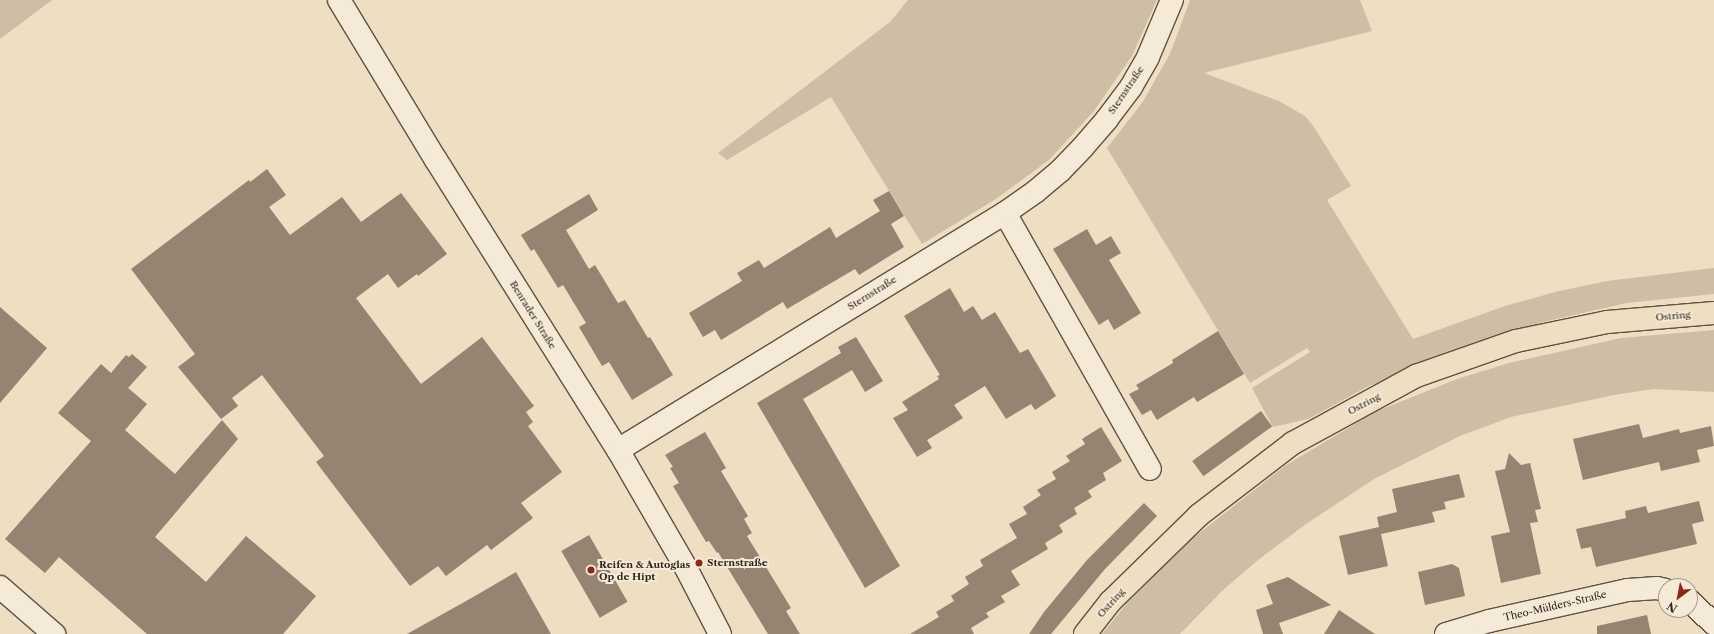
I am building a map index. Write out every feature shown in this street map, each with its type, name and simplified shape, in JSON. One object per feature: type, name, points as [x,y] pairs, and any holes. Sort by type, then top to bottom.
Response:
[{"type":"main road","name":"Ostring","points":[[1085,634],[1110,602],[1199,515],[1292,443],[1416,376],[1516,341],[1607,322],[1714,313]]},
{"type":"street","name":"Benrader Straße","points":[[339,0],[436,160],[618,450],[686,568],[720,634]]},
{"type":"street","name":"Sternstraße","points":[[618,450],[1005,212],[1035,192],[1060,171],[1107,119],[1148,57],[1172,0]]},
{"type":"street","points":[[1005,212],[1150,469]]},
{"type":"street","points":[[0,587],[54,634]]},
{"type":"street","name":"Theo-Mülders-Straße","points":[[1446,634],[1489,621],[1628,590],[1658,588]]},
{"type":"street","points":[[1698,609],[1714,624]]},
{"type":"shaded area","points":[[0,0],[52,0],[0,39]]},
{"type":"shaded area","points":[[908,0],[1157,0],[1132,56],[1094,111],[1049,160],[996,199],[922,244],[831,97],[727,160],[718,153],[890,22]]},
{"type":"shaded area","points":[[1190,0],[1360,0],[1372,31],[1204,73],[1279,101],[1305,116],[1314,127],[1351,186],[1327,200],[1413,339],[1505,306],[1555,292],[1607,281],[1714,268],[1714,294],[1627,303],[1543,322],[1465,346],[1369,386],[1308,419],[1273,427],[1252,388],[1310,352],[1307,348],[1250,383],[1107,148],[1142,103],[1170,54]]},
{"type":"shaded area","points":[[1714,330],[1714,392],[1653,389],[1614,395],[1511,417],[1460,436],[1374,479],[1306,524],[1258,560],[1223,590],[1180,634],[1102,634],[1128,602],[1188,542],[1286,465],[1375,412],[1457,379],[1509,363],[1621,338]]},
{"type":"building","points":[[267,169],[286,195],[269,207],[290,235],[342,197],[361,222],[401,193],[447,254],[418,276],[417,274],[398,288],[388,274],[356,298],[421,384],[482,337],[534,406],[526,412],[533,422],[528,426],[562,472],[521,503],[533,518],[491,550],[487,545],[446,576],[438,566],[410,586],[316,462],[324,456],[262,375],[232,398],[238,406],[221,419],[178,367],[195,354],[131,269],[249,180],[250,182]]},
{"type":"building","points":[[889,191],[904,216],[891,224],[904,247],[859,275],[855,269],[787,309],[783,302],[721,340],[715,330],[703,337],[689,313],[742,281],[737,273],[759,260],[764,268],[830,227],[836,238],[880,211],[873,200]]},
{"type":"building","points":[[589,194],[598,210],[566,230],[589,269],[595,265],[618,303],[625,300],[673,375],[632,400],[609,362],[602,366],[579,327],[586,323],[563,285],[558,288],[534,249],[531,251],[521,235]]},
{"type":"building","points":[[1087,229],[1096,245],[1111,236],[1121,253],[1109,260],[1141,313],[1114,330],[1108,319],[1099,325],[1053,249]]},
{"type":"building","points":[[950,288],[964,312],[973,306],[982,320],[995,312],[1020,353],[1028,349],[1056,396],[1035,410],[1031,404],[1006,419],[985,386],[954,405],[963,418],[927,440],[932,448],[917,457],[893,418],[908,410],[902,402],[939,379],[937,376],[940,375],[904,316]]},
{"type":"building","points":[[0,307],[47,348],[0,403]]},
{"type":"building","points":[[1218,331],[1244,374],[1197,402],[1194,397],[1157,420],[1151,410],[1142,415],[1129,394],[1139,389],[1136,385],[1173,363],[1172,360]]},
{"type":"building","points":[[856,337],[883,381],[865,392],[852,370],[803,399],[900,566],[865,588],[757,403],[841,353],[838,347]]},
{"type":"building","points":[[132,354],[147,367],[128,388],[147,404],[125,430],[175,474],[222,420],[238,439],[155,537],[206,582],[246,536],[316,596],[283,634],[147,634],[59,557],[45,573],[5,539],[91,441],[58,413],[101,364],[111,373],[126,355],[129,357]]},
{"type":"building","points":[[1261,411],[1272,426],[1203,476],[1192,461]]},
{"type":"building","points":[[1639,424],[1643,438],[1679,429],[1680,433],[1711,426],[1714,446],[1697,450],[1700,462],[1661,471],[1659,462],[1583,480],[1573,439]]},
{"type":"building","points":[[1101,427],[1122,461],[1103,473],[1106,480],[1088,491],[1092,497],[1074,508],[1077,514],[1059,525],[1063,532],[1045,543],[1048,549],[1011,571],[1020,585],[1001,596],[1005,602],[986,613],[989,617],[971,628],[974,634],[910,634],[939,617],[936,612],[954,601],[951,596],[969,584],[965,577],[983,566],[980,560],[1017,538],[1009,524],[1027,514],[1023,507],[1041,495],[1037,490],[1056,479],[1052,472],[1070,461],[1066,456],[1085,444],[1082,439]]},
{"type":"building","points":[[705,432],[726,468],[721,471],[748,516],[744,519],[752,533],[747,536],[791,608],[786,611],[800,634],[768,634],[718,552],[717,553],[709,541],[706,542],[673,486],[679,483],[670,468],[673,467],[665,455]]},
{"type":"building","points":[[1509,453],[1521,465],[1530,463],[1541,509],[1535,510],[1538,522],[1530,523],[1541,574],[1501,583],[1491,536],[1510,532],[1495,471],[1505,469]]},
{"type":"building","points":[[1459,474],[1465,497],[1444,502],[1446,509],[1432,512],[1435,522],[1381,534],[1388,566],[1348,575],[1339,536],[1379,527],[1377,517],[1397,512],[1392,489]]},
{"type":"building","points":[[1699,501],[1704,521],[1692,524],[1697,544],[1596,567],[1591,547],[1581,549],[1576,529],[1626,518],[1625,511],[1646,506],[1648,513]]},
{"type":"building","points":[[1144,503],[1157,516],[1105,569],[1051,634],[1029,634],[1044,612],[1087,560]]},
{"type":"building","points":[[589,535],[628,602],[600,618],[561,551]]},
{"type":"building","points":[[1452,564],[1459,568],[1465,596],[1425,605],[1418,572]]},
{"type":"building","points":[[516,572],[551,634],[407,634],[475,596]]},
{"type":"building","points":[[1288,577],[1331,605],[1279,623],[1283,634],[1263,634],[1256,610],[1273,604],[1266,585]]},
{"type":"building","points":[[1339,610],[1375,634],[1324,634]]},
{"type":"building","points":[[1647,615],[1651,634],[1597,634],[1597,626]]},
{"type":"place","name":"Sternstraße","points":[[699,563]]},
{"type":"place","name":"Reifen & Autoglas Op de Hipt","points":[[591,570]]}]
